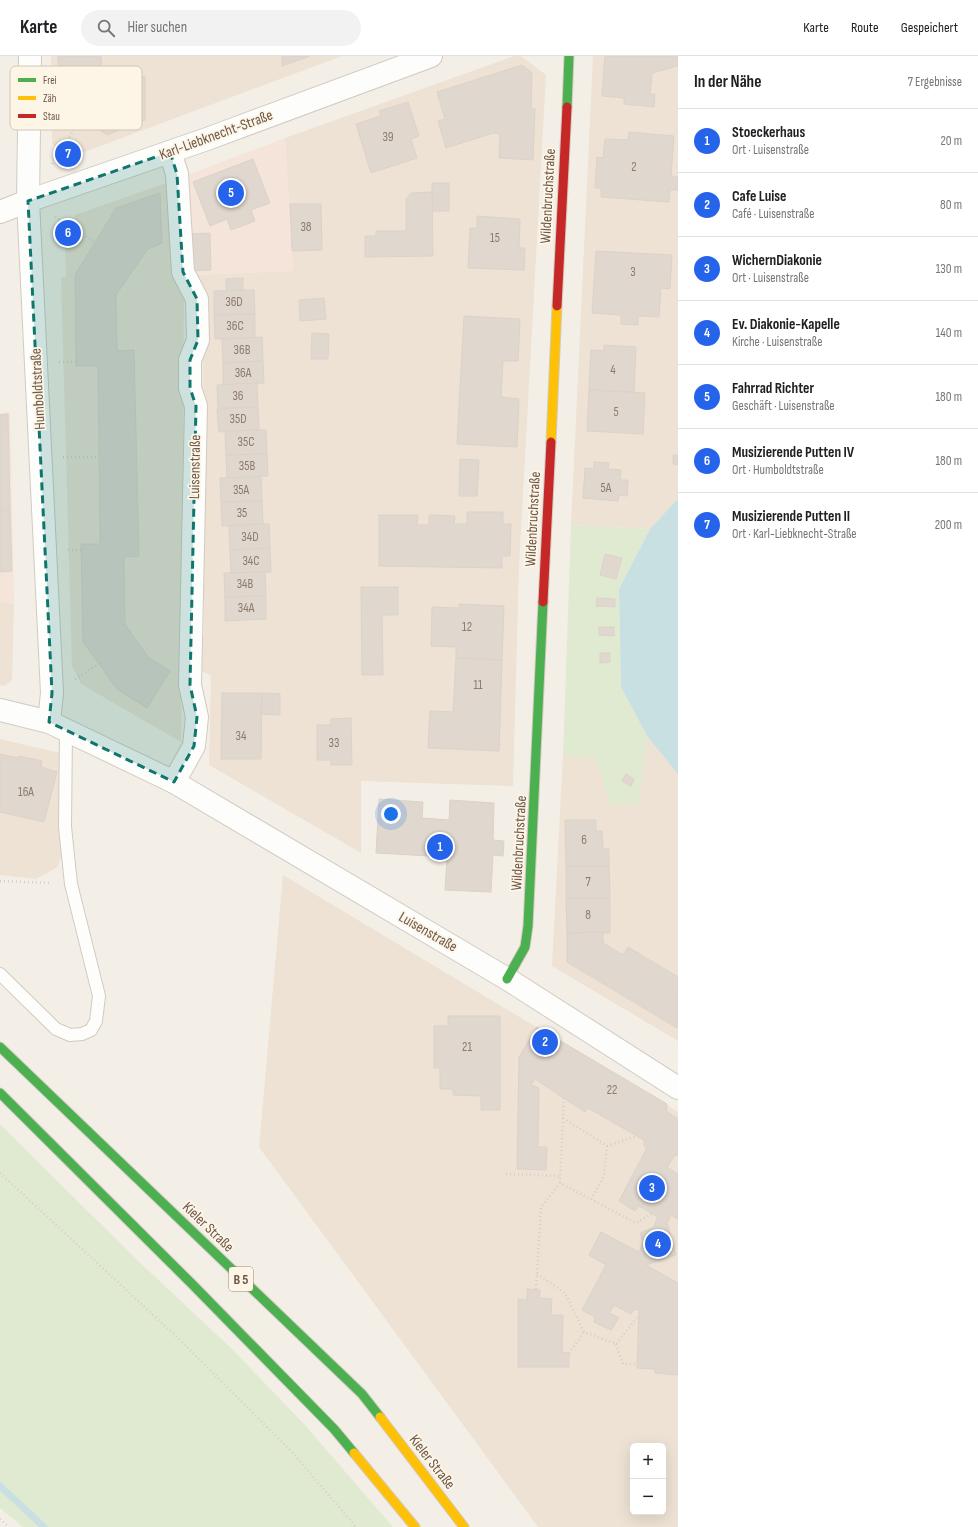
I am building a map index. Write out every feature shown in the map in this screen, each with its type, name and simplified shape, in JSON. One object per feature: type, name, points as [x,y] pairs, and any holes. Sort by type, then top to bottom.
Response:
[{"type":"main road","name":"Wildenbruchstraße","points":[[507,979],[525,947],[528,926],[537,770],[569,56]]},
{"type":"main road","name":"Kieler Straße","points":[[0,1047],[362,1394],[464,1527]]},
{"type":"main road","name":"B 5","points":[[0,1093],[193,1285],[334,1429],[415,1527]]},
{"type":"street","name":"Humboldtstraße","points":[[30,56],[30,66]]},
{"type":"street","name":"Karl-Liebknecht-Straße","points":[[0,212],[170,152],[430,56]]},
{"type":"street","name":"Humboldtstraße","points":[[29,130],[28,201],[52,693],[57,726]]},
{"type":"street","name":"Luisenstraße","points":[[170,152],[177,174],[183,272],[197,299],[198,340],[190,360],[190,388],[196,406],[190,685],[197,717],[194,746],[174,782]]},
{"type":"street","name":"Luisenstraße","points":[[0,710],[57,726],[174,782],[507,979],[678,1088]]},
{"type":"lane","points":[[0,974],[56,1029],[70,1035],[82,1034],[91,1030],[96,1021],[99,996],[71,884],[57,726]]},
{"type":"path","points":[[28,201],[95,242]]},
{"type":"path","points":[[41,456],[99,457]]},
{"type":"path","points":[[0,881],[71,884]]},
{"type":"path","points":[[536,1289],[541,1207],[560,1183],[564,1098]]},
{"type":"path","points":[[563,1118],[607,1146]]},
{"type":"path","points":[[607,1146],[637,1136]]},
{"type":"path","points":[[591,1199],[604,1176],[607,1146]]},
{"type":"path","points":[[0,1173],[178,1338],[291,1451],[356,1527]]},
{"type":"path","points":[[506,1174],[561,1176]]},
{"type":"path","points":[[560,1183],[636,1223],[653,1213]]},
{"type":"path","points":[[537,1274],[565,1293],[584,1332],[616,1344]]},
{"type":"path","points":[[616,1344],[639,1315]]},
{"type":"path","points":[[569,1353],[584,1332]]},
{"type":"path","points":[[616,1344],[623,1364],[637,1364]]},
{"type":"path","points":[[0,1519],[9,1527]]},
{"type":"highlighted area","points":[[170,152],[177,174],[183,272],[197,299],[198,340],[190,360],[190,388],[196,406],[190,685],[197,717],[194,746],[174,782],[49,722],[52,693],[28,201]]},
{"type":"shaded area","points":[[51,56],[342,56],[71,157],[52,144],[52,130],[142,130],[142,66],[51,66]]},
{"type":"shaded area","points":[[514,56],[521,56],[546,75],[519,567],[513,786],[361,781],[361,853],[209,765],[211,676],[197,668],[198,639],[204,635],[202,295],[193,275],[293,271],[285,138]]},
{"type":"shaded area","points":[[593,56],[678,56],[678,500],[650,529],[571,525]]},
{"type":"shaded area","points":[[285,138],[293,271],[193,275],[185,176]]},
{"type":"shaded area","points":[[172,181],[184,293],[181,742],[81,684],[72,666],[61,277],[66,277],[65,233],[72,232],[76,223],[75,215]]},
{"type":"shaded area","points":[[10,412],[14,604],[0,602],[0,413]]},
{"type":"shaded area","points":[[0,602],[14,604],[12,680],[4,686],[0,685]]},
{"type":"shaded area","points":[[647,736],[678,774],[678,1041],[552,966],[563,755],[596,758],[611,805],[639,802]]},
{"type":"shaded area","points":[[0,739],[60,753],[62,852],[58,867],[36,879],[0,875]]},
{"type":"shaded area","points":[[283,875],[678,1112],[678,1527],[538,1527],[259,1147]]},
{"type":"green space","points":[[571,525],[650,529],[619,589],[621,687],[647,736],[639,803],[611,806],[596,758],[563,755]]},
{"type":"green space","points":[[0,1124],[134,1257],[232,1349],[305,1425],[393,1527],[23,1527],[0,1508]]},
{"type":"water","points":[[677,500],[678,774],[647,736],[621,687],[619,589],[650,529]]},
{"type":"building","points":[[58,56],[101,56],[102,66],[58,66]]},
{"type":"building","points":[[282,56],[310,56],[282,66]]},
{"type":"building","points":[[605,56],[678,56],[678,66],[652,73],[650,94],[655,94],[654,107],[624,104],[624,98],[602,96]]},
{"type":"building","points":[[522,65],[532,73],[531,109],[535,109],[533,160],[499,158],[500,134],[493,133],[446,148],[438,121],[445,119],[437,92]]},
{"type":"building","points":[[145,76],[145,120],[142,121],[142,77]]},
{"type":"building","points":[[408,102],[419,136],[411,139],[417,158],[371,173],[356,124],[381,116],[379,111]]},
{"type":"building","points":[[100,130],[120,130],[107,135]]},
{"type":"building","points":[[629,132],[674,136],[671,176],[678,177],[678,190],[670,190],[669,202],[601,197],[601,188],[595,188],[597,157],[603,158],[605,139],[628,140]]},
{"type":"building","points":[[253,159],[270,203],[251,210],[255,221],[231,230],[227,219],[210,226],[193,182]]},
{"type":"building","points":[[432,183],[449,183],[449,211],[432,211]]},
{"type":"building","points":[[432,192],[433,256],[365,257],[365,236],[376,236],[376,231],[406,231],[406,199],[411,193]]},
{"type":"building","points":[[160,193],[162,243],[148,249],[116,295],[117,351],[134,350],[139,556],[124,557],[125,624],[148,657],[170,671],[147,708],[117,689],[83,642],[81,544],[100,544],[98,366],[76,366],[75,275],[116,208]]},
{"type":"building","points":[[290,204],[321,204],[322,250],[292,251]]},
{"type":"building","points":[[477,216],[520,219],[519,248],[525,248],[524,270],[468,268],[470,228],[477,228]]},
{"type":"building","points":[[210,233],[211,270],[190,271],[189,234]]},
{"type":"building","points":[[596,251],[672,255],[670,289],[661,288],[659,317],[638,316],[638,325],[621,324],[621,315],[592,313]]},
{"type":"building","points":[[243,278],[243,290],[226,291],[226,279]]},
{"type":"building","points":[[254,290],[255,314],[214,315],[214,291]]},
{"type":"building","points":[[324,298],[326,319],[300,321],[299,300]]},
{"type":"building","points":[[255,314],[255,338],[215,339],[214,315]]},
{"type":"building","points":[[464,316],[520,319],[518,361],[503,361],[501,397],[519,399],[517,447],[457,444]]},
{"type":"building","points":[[312,333],[329,334],[328,359],[311,359]]},
{"type":"building","points":[[262,337],[263,361],[223,363],[222,339]]},
{"type":"building","points":[[604,345],[636,347],[634,392],[589,390],[591,350],[604,351]]},
{"type":"building","points":[[263,361],[264,383],[223,385],[223,363]]},
{"type":"building","points":[[257,383],[258,407],[218,408],[217,385]]},
{"type":"building","points":[[589,390],[645,393],[643,434],[587,431]]},
{"type":"building","points":[[258,407],[259,430],[219,432],[217,409]]},
{"type":"building","points":[[8,414],[10,510],[0,511],[0,415]]},
{"type":"building","points":[[266,430],[267,454],[226,455],[225,431]]},
{"type":"building","points":[[267,454],[268,476],[227,478],[226,455]]},
{"type":"building","points":[[673,455],[678,455],[678,465],[673,464]]},
{"type":"building","points":[[460,459],[479,460],[477,496],[459,496]]},
{"type":"building","points":[[594,462],[609,463],[608,469],[621,470],[620,480],[628,480],[627,496],[619,495],[618,501],[583,498],[585,468],[594,469]]},
{"type":"building","points":[[261,477],[262,501],[221,502],[220,478]]},
{"type":"building","points":[[262,501],[263,524],[222,526],[221,502]]},
{"type":"building","points":[[10,510],[12,571],[0,572],[0,511]]},
{"type":"building","points":[[467,512],[503,512],[503,524],[511,524],[510,556],[502,556],[502,568],[379,566],[379,515],[418,515],[417,525],[429,525],[429,515],[455,516],[454,524],[467,524]]},
{"type":"building","points":[[269,524],[270,548],[230,550],[229,526]]},
{"type":"building","points":[[270,548],[271,572],[231,573],[230,550]]},
{"type":"building","points":[[605,554],[622,558],[616,579],[600,575]]},
{"type":"building","points":[[265,572],[266,596],[225,597],[224,573]]},
{"type":"building","points":[[361,587],[398,587],[398,615],[382,615],[383,675],[362,675]]},
{"type":"building","points":[[266,596],[266,619],[225,621],[225,597]]},
{"type":"building","points":[[597,598],[615,599],[615,607],[596,606]]},
{"type":"building","points":[[459,604],[504,606],[502,660],[456,658],[456,647],[431,646],[432,607],[459,608]]},
{"type":"building","points":[[599,627],[614,627],[614,636],[599,635]]},
{"type":"building","points":[[600,653],[610,653],[610,662],[600,663]]},
{"type":"building","points":[[456,658],[502,660],[499,751],[428,748],[430,711],[453,712]]},
{"type":"building","points":[[222,693],[262,693],[261,759],[221,759]]},
{"type":"building","points":[[262,693],[280,694],[280,715],[261,714]]},
{"type":"building","points":[[351,718],[352,765],[331,765],[331,760],[317,760],[317,725],[331,725],[331,719]]},
{"type":"building","points":[[0,754],[42,761],[41,767],[57,772],[44,822],[0,812]]},
{"type":"building","points":[[626,774],[634,779],[631,786],[622,781]]},
{"type":"building","points":[[379,799],[423,802],[422,818],[449,820],[450,800],[494,803],[493,840],[504,841],[503,856],[493,855],[491,892],[445,890],[447,857],[376,853]]},
{"type":"building","points":[[565,820],[596,820],[596,831],[602,831],[603,849],[609,849],[609,866],[566,866]]},
{"type":"building","points":[[566,866],[609,866],[610,898],[566,898]]},
{"type":"building","points":[[566,898],[610,898],[610,933],[567,933]]},
{"type":"building","points":[[603,932],[603,943],[623,955],[628,947],[678,977],[677,1028],[567,962],[567,933]]},
{"type":"building","points":[[448,1016],[500,1016],[500,1110],[481,1110],[481,1096],[453,1095],[453,1089],[440,1089],[440,1068],[434,1068],[434,1026],[448,1026]]},
{"type":"building","points":[[537,1027],[667,1104],[666,1111],[678,1119],[678,1156],[675,1155],[667,1167],[678,1174],[678,1219],[671,1215],[667,1223],[676,1255],[646,1265],[678,1283],[678,1375],[655,1373],[655,1369],[637,1368],[639,1309],[634,1310],[631,1314],[614,1305],[609,1313],[619,1318],[611,1330],[594,1322],[595,1317],[582,1310],[606,1265],[589,1255],[601,1232],[639,1252],[643,1243],[640,1233],[653,1228],[658,1217],[639,1206],[635,1211],[619,1201],[647,1148],[644,1146],[644,1140],[588,1108],[585,1112],[535,1079],[531,1085],[539,1088],[538,1147],[547,1147],[546,1170],[517,1169],[519,1057]]},
{"type":"building","points":[[527,1289],[540,1290],[539,1298],[552,1299],[551,1315],[563,1315],[562,1352],[569,1353],[569,1367],[518,1367],[518,1299],[527,1300]]},
{"type":"waterway","points":[[0,1486],[44,1527]]},
{"type":"traffic: fast","points":[[567,107],[569,56]]},
{"type":"traffic: fast","points":[[507,979],[525,947],[528,926],[543,602]]},
{"type":"traffic: fast","points":[[0,1047],[362,1394],[380,1417]]},
{"type":"traffic: fast","points":[[0,1093],[193,1285],[334,1429],[354,1453]]},
{"type":"traffic: slow","points":[[551,442],[557,306]]},
{"type":"traffic: slow","points":[[380,1417],[464,1527]]},
{"type":"traffic: slow","points":[[354,1453],[415,1527]]},
{"type":"traffic: jam","points":[[557,306],[567,107]]},
{"type":"traffic: jam","points":[[543,602],[551,442]]},
{"type":"place","name":"Musizierende Putten II","points":[[68,154]]},
{"type":"place","name":"Fahrrad Richter","points":[[231,193]]},
{"type":"place","name":"Musizierende Putten IV","points":[[68,233]]},
{"type":"place","name":"Stoeckerhaus","points":[[440,847]]},
{"type":"place","name":"Cafe Luise","points":[[545,1042]]},
{"type":"place","name":"WichernDiakonie","points":[[652,1188]]},
{"type":"place","name":"Ev. Diakonie-Kapelle","points":[[658,1244]]}]
